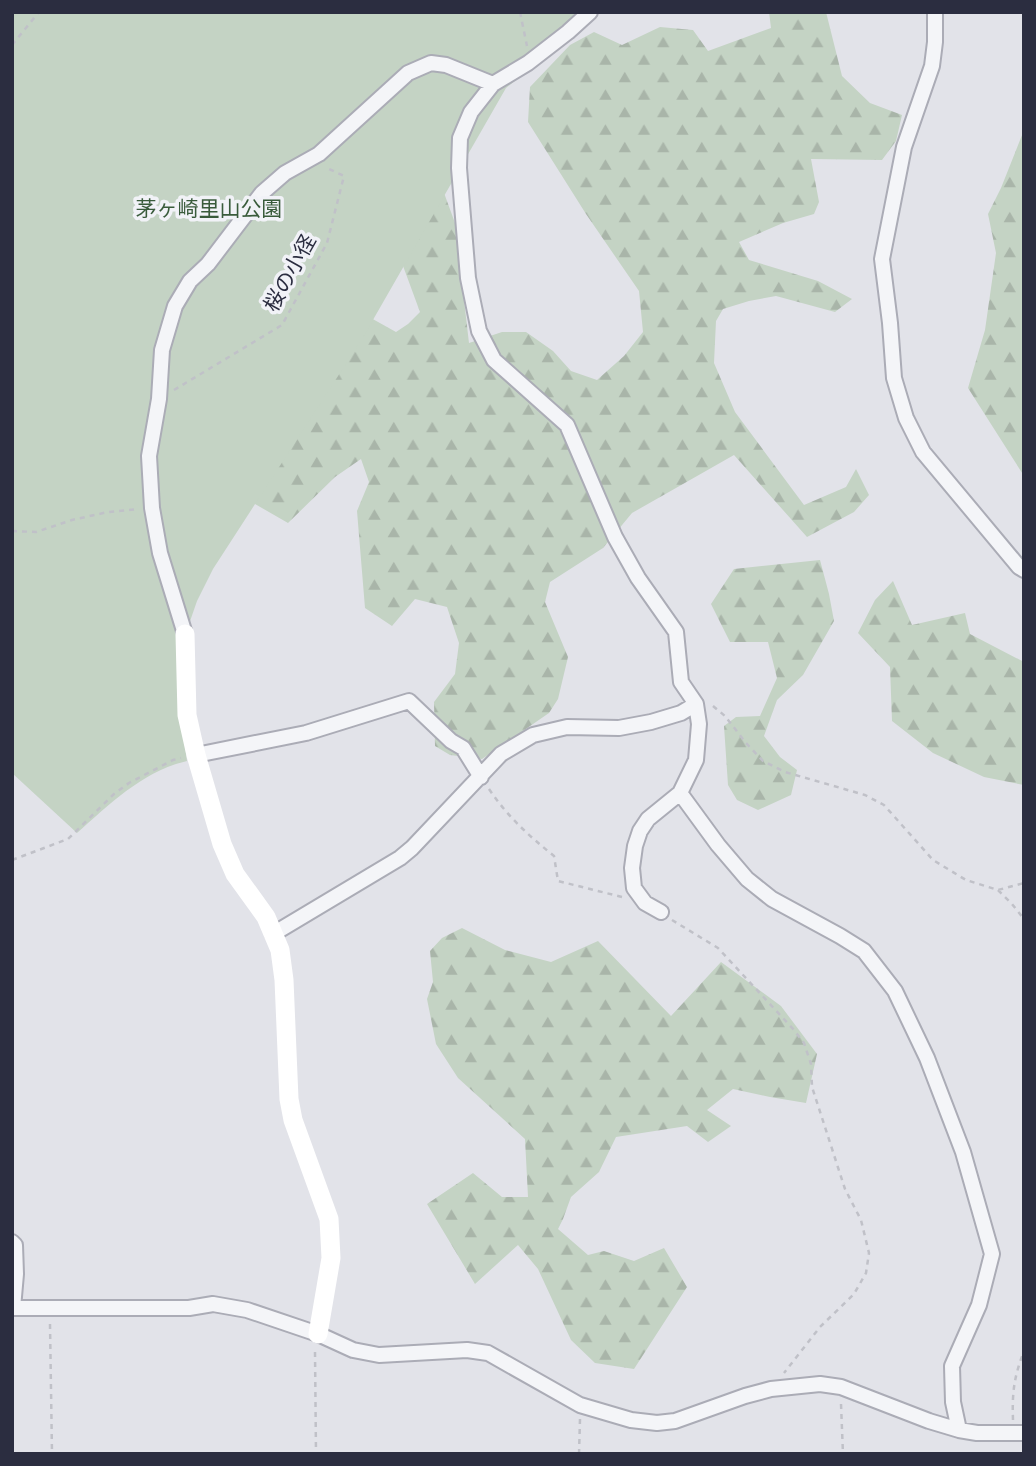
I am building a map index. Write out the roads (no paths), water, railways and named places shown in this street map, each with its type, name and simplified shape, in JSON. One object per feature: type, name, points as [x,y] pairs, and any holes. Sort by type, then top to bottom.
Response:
[{"type":"street","points":[[590,12],[528,63],[493,84],[471,112],[460,138],[459,168],[468,278],[479,331],[494,360],[568,425],[615,537],[638,578],[677,632],[681,682],[696,704],[699,724],[696,760],[680,793],[648,819],[640,831],[632,868],[635,888],[645,903],[661,912]]},
{"type":"street","points":[[935,12],[932,66],[904,147],[882,258],[894,378],[906,418],[923,452],[1024,570]]},
{"type":"street","points":[[318,1334],[331,1258],[329,1219],[293,1120],[289,1099],[284,980],[280,950],[266,917],[234,874],[222,844],[196,755],[187,715],[185,634],[160,553],[152,508],[149,456],[159,399],[162,350],[175,306],[190,281],[208,264],[262,193],[285,173],[310,159],[408,73],[431,63],[446,65],[493,84]]},
{"type":"street","points":[[196,755],[306,733],[409,701],[451,741],[463,748],[481,777]]},
{"type":"street","points":[[273,934],[400,858],[501,754],[534,735],[567,727],[619,728],[651,722],[681,713],[696,704]]},
{"type":"street","points":[[680,793],[747,879],[772,899],[863,951],[895,990],[926,1058],[963,1152],[992,1254],[979,1305],[952,1366],[953,1402],[958,1430]]},
{"type":"street","points":[[12,1242],[15,1245],[16,1274],[13,1308],[189,1308],[214,1304],[247,1310],[318,1334],[353,1350],[379,1355],[467,1350],[488,1353],[580,1405],[631,1420],[657,1423],[675,1421],[771,1389],[820,1384],[841,1387],[958,1430],[1018,1433]]},
{"type":"park label","name":"茅ヶ崎里山公園","points":[[209,209]]}]
